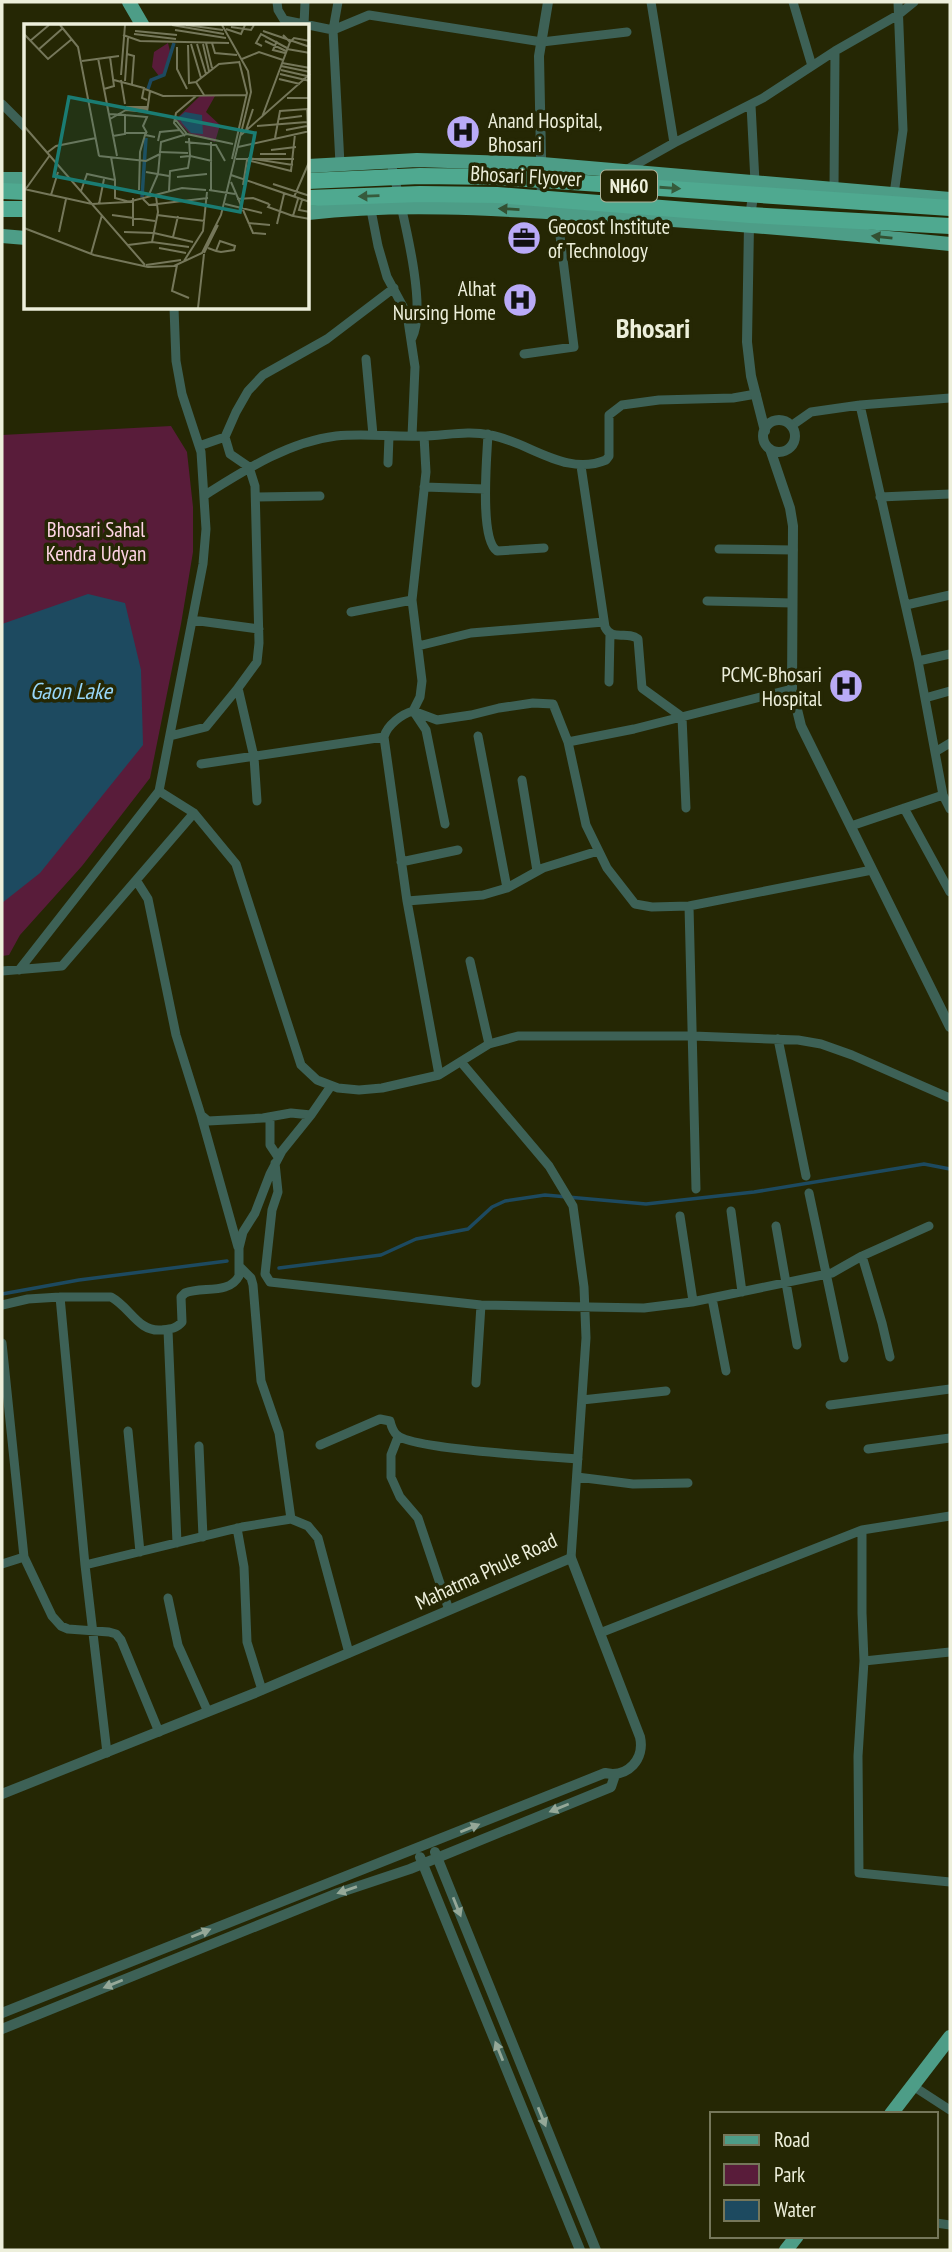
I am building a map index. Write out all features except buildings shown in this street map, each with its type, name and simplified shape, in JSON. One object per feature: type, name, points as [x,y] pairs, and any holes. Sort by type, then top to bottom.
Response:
[{"type":"highway","name":"Bhosari Flyover","points":[[310,181],[420,176],[497,177],[950,208]]},
{"type":"highway","points":[[2,191],[24,192]]},
{"type":"highway","name":"Bhosari Flyover","points":[[310,198],[420,194],[496,195],[750,215],[950,226]]},
{"type":"highway","points":[[2,209],[24,209]]},
{"type":"main road","points":[[129,2],[142,24]]},
{"type":"main road","points":[[310,166],[391,162],[542,164],[950,199]]},
{"type":"main road","points":[[2,179],[24,179]]},
{"type":"main road","points":[[310,213],[401,208],[542,211],[749,225],[950,244]]},
{"type":"main road","points":[[2,236],[24,238]]},
{"type":"main road","points":[[893,2112],[950,2038]]},
{"type":"street","points":[[277,2],[284,20],[300,24]]},
{"type":"street","points":[[304,24],[305,2]]},
{"type":"street","points":[[338,2],[334,30],[340,164]]},
{"type":"street","points":[[542,211],[539,56],[548,2]]},
{"type":"street","points":[[651,2],[674,143]]},
{"type":"street","points":[[793,2],[812,66]]},
{"type":"street","points":[[894,194],[903,130],[898,2]]},
{"type":"street","points":[[625,171],[751,105],[835,51],[898,15],[914,2]]},
{"type":"street","points":[[310,26],[334,30],[369,15],[542,43],[627,32]]},
{"type":"street","points":[[834,189],[835,51]]},
{"type":"street","points":[[2,104],[24,126]]},
{"type":"street","points":[[751,105],[755,182],[749,225],[747,342],[751,376],[765,431],[764,441],[770,449],[790,508],[793,550],[792,689],[801,726],[949,1023]]},
{"type":"street","points":[[2,115],[16,117]]},
{"type":"street","points":[[391,162],[418,299],[416,330],[411,339]]},
{"type":"street","points":[[371,210],[377,246],[387,277],[407,314],[415,367],[412,436]]},
{"type":"street","points":[[524,354],[574,347],[557,212]]},
{"type":"street","points":[[170,736],[206,727],[257,662],[257,496],[249,467],[230,454],[225,437],[236,412],[248,391],[263,375],[296,354],[327,339],[394,288]]},
{"type":"street","points":[[19,970],[159,790],[203,564],[206,529],[199,446],[182,394],[176,361],[174,310]]},
{"type":"street","points":[[366,359],[373,435]]},
{"type":"street","points":[[205,495],[249,467],[316,440],[337,436],[488,434],[514,441],[559,461],[581,466],[606,460],[609,456],[609,415],[622,405],[659,400],[733,398],[756,394]]},
{"type":"street","points":[[791,426],[811,412],[950,398]]},
{"type":"street","points":[[860,405],[918,661],[943,795],[950,809]]},
{"type":"street","points":[[765,431],[767,426],[776,421],[787,422],[795,439],[791,447],[779,452],[770,449]]},
{"type":"street","points":[[488,434],[485,489],[490,544],[493,549],[504,552],[544,548]]},
{"type":"street","points":[[388,463],[389,436]]},
{"type":"street","points":[[414,711],[420,697],[422,681],[412,600],[426,472],[424,436]]},
{"type":"street","points":[[199,446],[225,437]]},
{"type":"street","points":[[581,466],[604,622],[610,634],[609,682]]},
{"type":"street","points":[[424,487],[485,489]]},
{"type":"street","points":[[880,496],[950,494]]},
{"type":"street","points":[[257,496],[320,496]]},
{"type":"street","points":[[719,549],[793,550]]},
{"type":"street","points":[[905,604],[950,595]]},
{"type":"street","points":[[351,612],[412,600]]},
{"type":"street","points":[[706,601],[792,603]]},
{"type":"street","points":[[192,620],[259,629]]},
{"type":"street","points":[[418,646],[471,633],[604,622]]},
{"type":"street","points":[[610,634],[633,635],[638,639],[639,682],[642,688],[682,717]]},
{"type":"street","points":[[918,661],[950,654]]},
{"type":"street","points":[[238,688],[254,757],[257,800]]},
{"type":"street","points":[[568,742],[792,689]]},
{"type":"street","points":[[925,698],[950,691]]},
{"type":"street","points":[[439,1075],[407,901],[384,737],[385,731],[406,713],[414,711],[437,720],[533,703],[553,704],[568,742],[586,825],[618,885],[635,904],[652,907],[689,906],[872,870]]},
{"type":"street","points":[[414,711],[426,730],[446,824]]},
{"type":"street","points":[[682,717],[686,808]]},
{"type":"street","points":[[478,736],[507,888]]},
{"type":"street","points":[[201,764],[384,737]]},
{"type":"street","points":[[935,752],[950,743]]},
{"type":"street","points":[[522,780],[537,871]]},
{"type":"street","points":[[159,790],[194,813],[236,864],[301,1065],[317,1080],[331,1086],[359,1090],[382,1088],[439,1075],[489,1044],[518,1036],[693,1036],[778,1039],[821,1044],[950,1098]]},
{"type":"street","points":[[851,826],[943,795]]},
{"type":"street","points":[[904,808],[950,892]]},
{"type":"street","points":[[2,971],[62,966],[194,813]]},
{"type":"street","points":[[401,862],[458,850]]},
{"type":"street","points":[[407,901],[483,895],[507,888],[537,871],[598,851]]},
{"type":"street","points":[[136,880],[148,899],[176,1035],[239,1248]]},
{"type":"street","points":[[689,906],[696,1189]]},
{"type":"street","points":[[470,961],[489,1044]]},
{"type":"street","points":[[778,1039],[806,1176]]},
{"type":"street","name":"Mahatma Phule Road","points":[[2,1794],[262,1690],[571,1558],[586,1338],[573,1206],[549,1166],[461,1062]]},
{"type":"street","points":[[2,1305],[28,1299],[111,1297],[145,1328],[154,1331],[178,1326],[182,1322],[181,1297],[185,1293],[232,1285],[239,1276],[239,1248],[243,1232],[277,1160],[331,1086]]},
{"type":"street","points":[[201,1115],[208,1121],[291,1113],[311,1115]]},
{"type":"street","points":[[270,1117],[270,1145],[277,1160],[278,1192],[272,1210],[265,1274],[270,1282],[481,1305],[644,1308],[712,1298],[826,1275],[929,1226]]},
{"type":"street","points":[[809,1193],[844,1358]]},
{"type":"street","points":[[731,1211],[742,1292]]},
{"type":"street","points":[[680,1216],[694,1301]]},
{"type":"street","points":[[776,1226],[797,1345]]},
{"type":"street","points":[[862,1256],[890,1357]]},
{"type":"street","points":[[239,1266],[251,1278],[253,1285],[261,1381],[279,1433],[291,1519]]},
{"type":"street","points":[[60,1297],[85,1565],[107,1753]]},
{"type":"street","points":[[712,1298],[726,1371]]},
{"type":"street","points":[[476,1383],[481,1305]]},
{"type":"street","points":[[169,1330],[177,1543]]},
{"type":"street","points":[[2,1343],[24,1557],[52,1616],[68,1629],[109,1632],[116,1634],[121,1640],[159,1732]]},
{"type":"street","points":[[830,1405],[950,1388]]},
{"type":"street","points":[[582,1400],[666,1391]]},
{"type":"street","points":[[320,1445],[380,1419],[390,1421],[398,1437],[391,1455],[391,1477],[400,1497],[418,1518],[449,1611]]},
{"type":"street","points":[[128,1431],[140,1552]]},
{"type":"street","points":[[398,1437],[446,1447],[578,1459]]},
{"type":"street","points":[[868,1449],[950,1438]]},
{"type":"street","points":[[199,1446],[203,1536]]},
{"type":"street","points":[[577,1477],[633,1484],[688,1483]]},
{"type":"street","points":[[600,1633],[862,1530],[950,1516]]},
{"type":"street","points":[[85,1565],[237,1528],[291,1519],[308,1526],[317,1538],[349,1653]]},
{"type":"street","points":[[237,1528],[244,1567],[247,1642],[262,1690]]},
{"type":"street","points":[[862,1530],[864,1661],[858,1756],[859,1873],[950,1882]]},
{"type":"street","points":[[2,1564],[24,1557]]},
{"type":"street","points":[[2,2013],[605,1773],[615,1775],[632,1767],[639,1760],[643,1748],[640,1737],[571,1558]]},
{"type":"street","points":[[168,1598],[178,1645],[208,1712]]},
{"type":"street","points":[[864,1661],[950,1652]]},
{"type":"street","points":[[2,2029],[338,1893],[437,1858],[611,1787],[615,1775]]},
{"type":"street","points":[[431,1843],[596,2250]]},
{"type":"street","points":[[417,1849],[580,2250]]},
{"type":"street","points":[[144,1956],[149,1969]]},
{"type":"street","points":[[913,2086],[950,2110]]},
{"type":"green space","name":"Bhosari Sahal Kendra Udyan","points":[[171,426],[187,452],[193,507],[193,552],[150,778],[82,866],[20,935],[9,955],[2,956],[2,435]]},
{"type":"water","name":"Gaon Lake","points":[[88,594],[125,603],[141,670],[143,745],[40,873],[2,903],[2,624]]},
{"type":"waterway","points":[[279,1268],[381,1255],[416,1239],[468,1229],[492,1207],[505,1201],[545,1195],[646,1204],[754,1192],[924,1164],[950,1169]]},
{"type":"waterway","points":[[2,1294],[79,1280],[227,1261]]},
{"type":"place","name":"Anand Hospital, Bhosari","points":[[463,132]]},
{"type":"place","name":"Geocost Institute of Technology","points":[[524,238]]},
{"type":"place","name":"Alhat Nursing Home","points":[[520,300]]},
{"type":"place","name":"PCMC-Bhosari Hospital","points":[[846,686]]},
{"type":"district","name":"Bhosari","points":[[653,327]]}]
